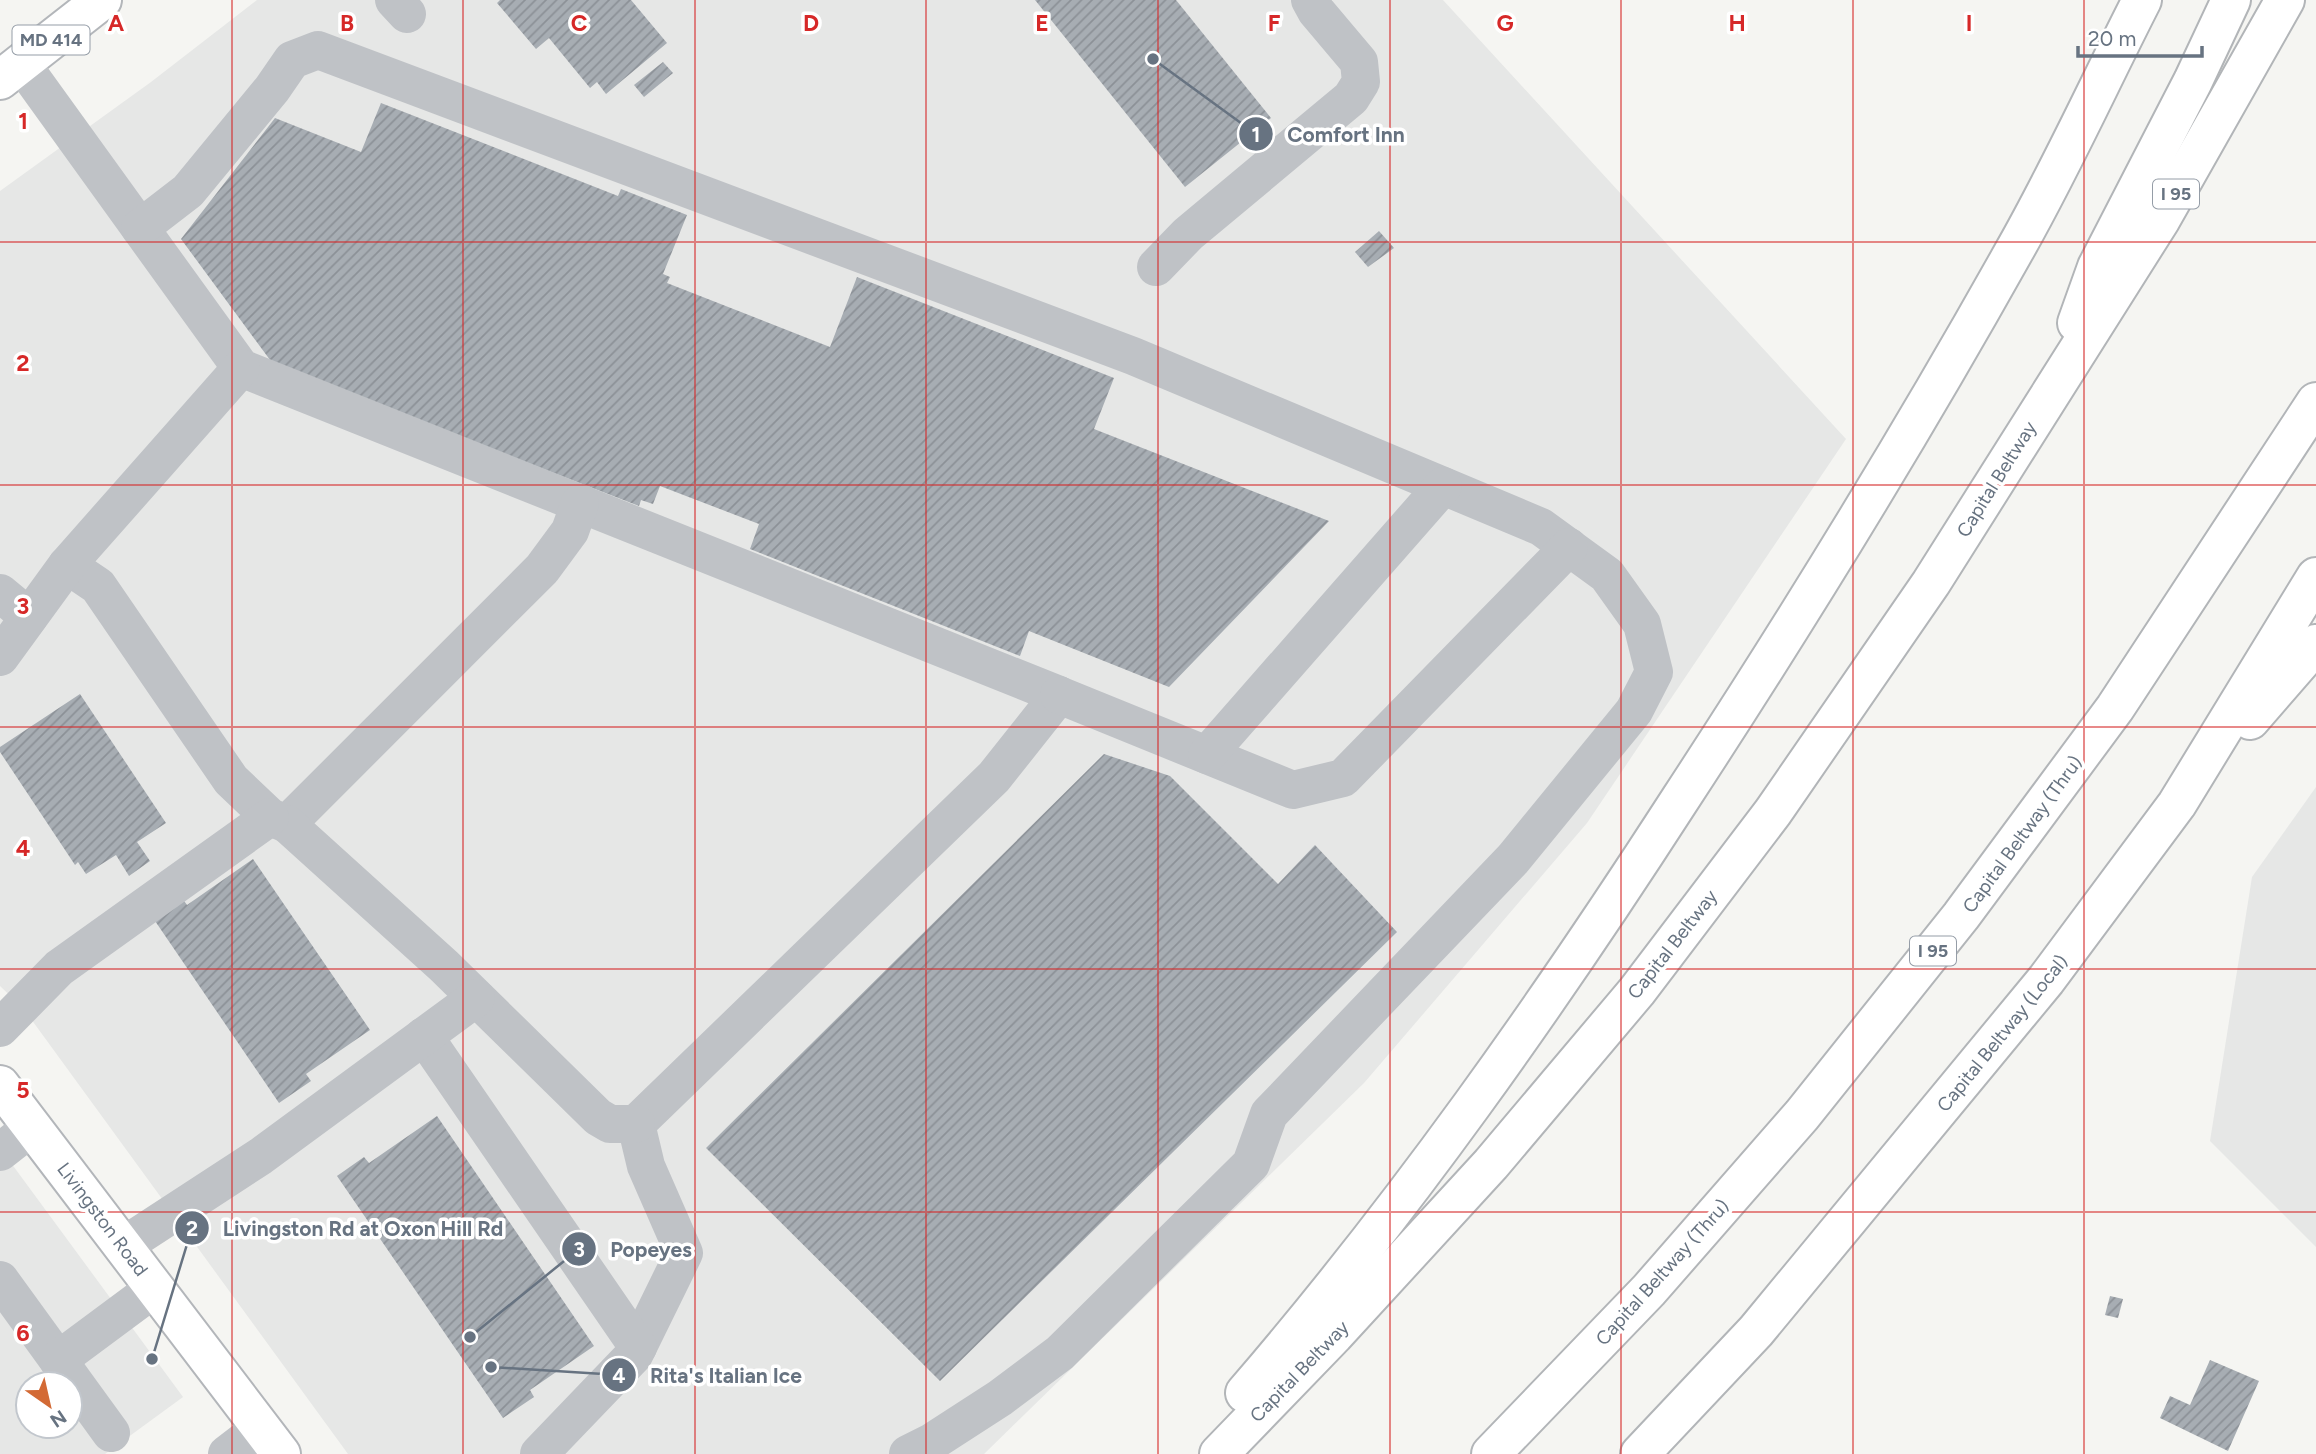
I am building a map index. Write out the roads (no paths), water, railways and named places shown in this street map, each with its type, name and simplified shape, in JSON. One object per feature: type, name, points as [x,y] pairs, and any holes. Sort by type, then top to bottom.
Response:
[{"type":"main road","name":"MD 414","points":[[10,71],[102,0]]},
{"type":"main road","points":[[1192,1454],[1308,1320],[1432,1160],[1585,946],[1721,737],[1856,521],[2015,250],[2142,0]]},
{"type":"main road","name":"I 95","points":[[2057,382],[2097,267],[2193,81],[2231,0]]},
{"type":"main road","name":"I 95","points":[[2057,382],[2161,219],[2285,0]]},
{"type":"main road","name":"Capital Beltway","points":[[1219,1454],[1334,1335],[1491,1164],[1637,991],[1797,778],[1931,583],[2057,382]]},
{"type":"main road","name":"Capital Beltway (Thru)","points":[[1491,1454],[1649,1290],[1793,1126],[1961,916],[2115,708],[2316,402]]},
{"type":"main road","name":"Capital Beltway (Local)","points":[[1640,1454],[1756,1331],[2046,980],[2177,804],[2316,577]]},
{"type":"main road","points":[[2177,804],[2316,644]]},
{"type":"main road","name":"Livingston Road","points":[[0,1085],[271,1441]]},
{"type":"lane","points":[[1156,267],[1188,234],[1351,97],[1361,82],[1359,62],[1316,11],[1310,0]]},
{"type":"lane","points":[[140,228],[188,191],[272,89],[292,60],[318,50],[1133,356],[1541,527],[1607,575],[1642,624],[1654,672],[1634,711],[1513,859],[1269,1114],[1251,1164],[1060,1353],[1000,1398],[932,1442],[908,1454]]},
{"type":"lane","points":[[10,71],[140,228],[241,368],[1293,790],[1343,778],[1569,547]]},
{"type":"lane","points":[[0,657],[66,565],[241,368]]},
{"type":"lane","points":[[1207,755],[1443,486]]},
{"type":"lane","points":[[0,1028],[60,968],[278,820],[542,569],[570,531],[580,503]]},
{"type":"lane","points":[[66,565],[98,586],[231,780],[476,998],[598,1117],[610,1124],[636,1124],[993,777],[1059,695]]},
{"type":"lane","points":[[0,593],[29,617]]},
{"type":"lane","points":[[123,1246],[261,1156],[476,998]]},
{"type":"lane","points":[[424,1037],[638,1347]]},
{"type":"lane","points":[[544,1451],[634,1355],[684,1253],[646,1166],[636,1124]]},
{"type":"lane","points":[[0,1152],[32,1127]]},
{"type":"lane","points":[[0,1280],[111,1433]]},
{"type":"lane","points":[[58,1360],[155,1288]]},
{"type":"lane","points":[[227,1454],[271,1441]]},
{"type":"place","name":"Comfort Inn","points":[[1153,59]]},
{"type":"place","name":"Popeyes","points":[[470,1337]]},
{"type":"place","name":"Livingston Rd at Oxon Hill Rd","points":[[152,1359]]},
{"type":"place","name":"Rita's Italian Ice","points":[[491,1367]]}]
